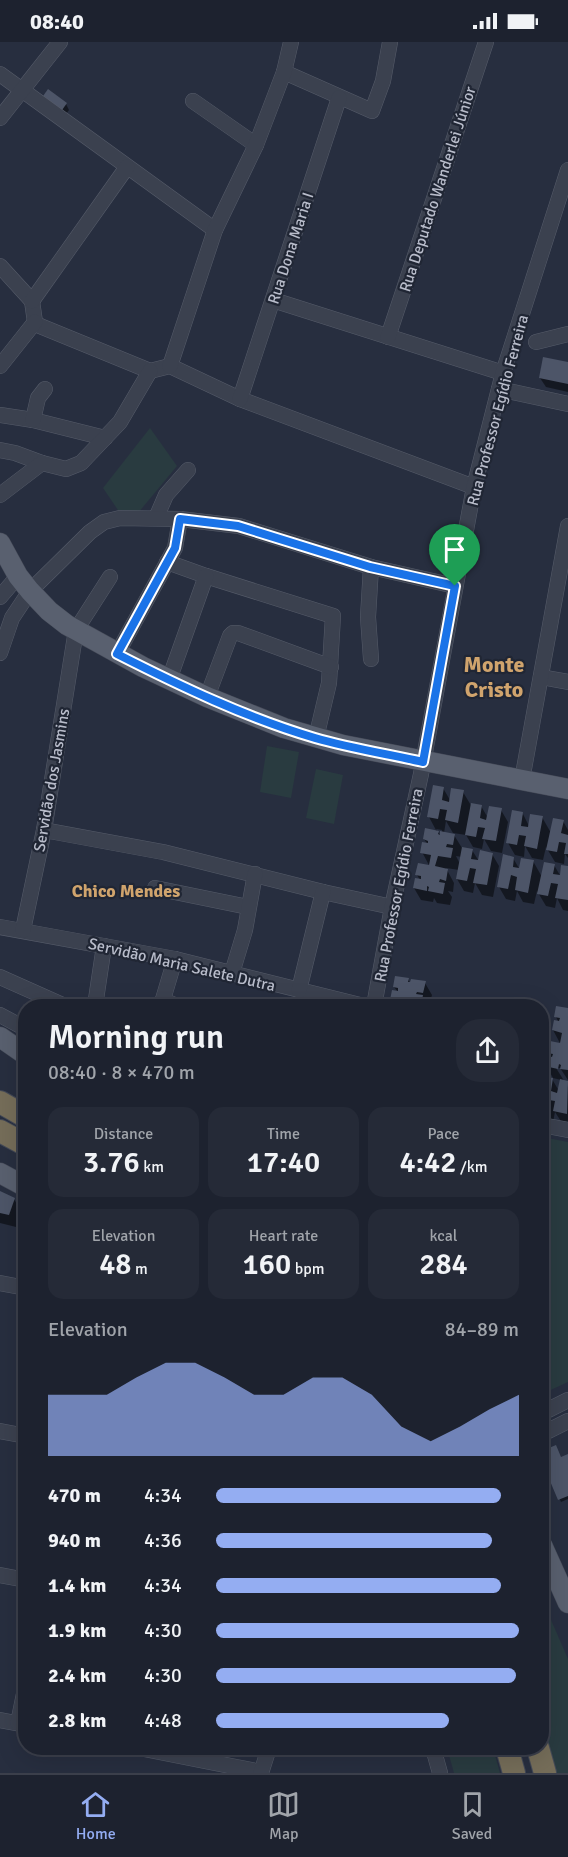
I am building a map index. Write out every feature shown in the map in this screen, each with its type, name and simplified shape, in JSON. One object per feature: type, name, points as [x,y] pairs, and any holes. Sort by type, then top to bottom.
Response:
[{"type":"highway","points":[[0,1102],[18,1108]]},
{"type":"highway","points":[[0,1102],[18,1112]]},
{"type":"highway","points":[[0,1131],[18,1141]]},
{"type":"highway","points":[[509,1755],[514,1773]]},
{"type":"highway","points":[[540,1755],[545,1773]]},
{"type":"main road","points":[[0,543],[24,583],[50,611],[76,630],[117,654],[207,697],[284,729],[316,738],[423,762],[568,789]]},
{"type":"main road","points":[[0,1037],[18,1049]]},
{"type":"main road","points":[[0,1173],[18,1183]]},
{"type":"main road","points":[[549,1561],[568,1603]]},
{"type":"street","points":[[0,118],[60,42]]},
{"type":"street","points":[[171,366],[215,230],[256,145],[284,72],[291,42]]},
{"type":"street","points":[[284,72],[372,111],[383,81],[390,42]]},
{"type":"street","name":"Rua Deputado Wanderlei Júnior","points":[[388,337],[486,42]]},
{"type":"street","points":[[0,74],[215,230]]},
{"type":"street","name":"Rua Dona Maria I","points":[[240,399],[339,98]]},
{"type":"street","points":[[193,101],[256,145]]},
{"type":"street","points":[[32,301],[127,167]]},
{"type":"street","name":"Rua Professor Egídio Ferreira","points":[[375,999],[423,762],[474,487],[503,373],[568,170]]},
{"type":"street","points":[[0,266],[32,301],[35,322],[0,366]]},
{"type":"street","points":[[273,300],[503,373]]},
{"type":"street","points":[[35,322],[52,332],[150,371],[171,366],[240,399],[474,487]]},
{"type":"street","points":[[536,342],[568,334]]},
{"type":"street","points":[[0,450],[66,469],[74,467],[81,463],[120,422],[150,371]]},
{"type":"street","points":[[33,420],[38,398],[45,389]]},
{"type":"street","points":[[499,389],[568,404]]},
{"type":"street","points":[[0,415],[33,420],[105,438]]},
{"type":"street","points":[[0,495],[42,463]]},
{"type":"street","points":[[156,518],[166,495],[188,470]]},
{"type":"street","points":[[0,597],[24,583],[104,522],[120,518],[180,519],[238,526],[370,567],[455,586]]},
{"type":"street","points":[[117,654],[167,562],[177,540],[180,519]]},
{"type":"street","points":[[522,780],[541,677],[562,589],[568,526]]},
{"type":"street","points":[[167,562],[333,616],[331,667],[316,738]]},
{"type":"street","points":[[370,567],[368,617],[372,659]]},
{"type":"street","points":[[169,680],[206,576]]},
{"type":"street","points":[[76,630],[110,577]]},
{"type":"street","points":[[0,652],[24,583]]},
{"type":"street","name":"Servidão dos Jasmins","points":[[23,930],[44,830],[76,630]]},
{"type":"street","points":[[207,697],[233,633],[331,667]]},
{"type":"street","points":[[541,677],[568,682]]},
{"type":"street","points":[[44,830],[163,852],[392,907]]},
{"type":"street","points":[[232,974],[243,939],[255,874]]},
{"type":"street","points":[[155,888],[248,907]]},
{"type":"street","points":[[299,990],[323,892]]},
{"type":"street","name":"Servidão Maria Salete Dutra","points":[[0,927],[175,959],[299,990],[314,999]]},
{"type":"street","points":[[96,999],[104,945]]},
{"type":"street","points":[[168,999],[175,959]]},
{"type":"street","points":[[0,977],[50,999]]},
{"type":"street","points":[[0,1015],[18,1025]]},
{"type":"street","points":[[549,1126],[568,1130]]},
{"type":"street","points":[[0,1283],[18,1286]]},
{"type":"street","points":[[549,1417],[568,1400]]},
{"type":"street","points":[[549,1423],[568,1421]]},
{"type":"street","points":[[0,1431],[18,1434]]},
{"type":"street","points":[[0,1575],[18,1578]]},
{"type":"street","points":[[0,1720],[18,1723]]},
{"type":"street","points":[[175,1755],[261,1772],[267,1755]]},
{"type":"street","points":[[435,1755],[440,1773]]},
{"type":"shaded area","points":[[150,428],[177,466],[138,513],[120,513],[103,488]]},
{"type":"shaded area","points":[[267,746],[299,752],[291,798],[260,792]]},
{"type":"shaded area","points":[[316,769],[343,775],[334,824],[306,818]]},
{"type":"shaded area","points":[[549,1138],[568,1142],[568,1382],[549,1391]]},
{"type":"shaded area","points":[[549,1615],[568,1659],[568,1773],[555,1773],[549,1749]]},
{"type":"shaded area","points":[[449,1755],[495,1755],[500,1773],[454,1773]]},
{"type":"building","points":[[48,89],[67,103],[60,113],[41,99]]},
{"type":"building","points":[[543,357],[568,362],[568,384],[539,378]]},
{"type":"building","points":[[433,785],[444,787],[442,800],[449,802],[451,788],[464,790],[458,823],[445,820],[447,810],[440,809],[438,819],[427,817]]},
{"type":"building","points":[[471,803],[482,805],[480,818],[486,820],[489,806],[502,808],[496,841],[482,839],[485,828],[478,827],[476,837],[465,835]]},
{"type":"building","points":[[512,810],[523,812],[521,826],[528,827],[530,814],[543,816],[537,849],[524,846],[526,836],[519,835],[517,845],[506,843]]},
{"type":"building","points":[[553,818],[564,820],[561,833],[568,835],[568,854],[564,854],[566,843],[559,842],[557,852],[546,850]]},
{"type":"building","points":[[425,828],[439,831],[440,835],[440,831],[455,834],[453,845],[447,844],[446,847],[453,848],[451,858],[438,856],[435,866],[448,869],[446,881],[440,879],[439,882],[445,883],[443,894],[428,891],[427,886],[427,891],[413,888],[415,878],[421,879],[421,876],[415,875],[418,863],[429,865],[431,855],[420,853],[422,842],[428,843],[423,839]]},
{"type":"building","points":[[462,847],[473,849],[471,859],[478,860],[480,850],[493,853],[487,885],[473,883],[476,869],[470,868],[467,881],[456,879]]},
{"type":"building","points":[[503,854],[514,857],[513,867],[519,868],[521,858],[534,860],[528,893],[515,890],[517,877],[511,875],[508,889],[497,887]]},
{"type":"building","points":[[544,862],[555,864],[553,874],[560,875],[561,865],[568,866],[568,900],[555,898],[558,884],[551,883],[548,896],[537,894]]},
{"type":"building","points":[[395,976],[409,978],[408,982],[411,979],[426,981],[423,993],[417,992],[416,994],[423,995],[422,999],[390,999],[392,990],[398,991],[398,988],[393,987]]},
{"type":"building","points":[[556,1006],[568,1008],[568,1070],[560,1069],[559,1064],[558,1069],[549,1067],[549,1056],[552,1057],[553,1054],[549,1053],[550,1041],[560,1043],[562,1033],[552,1030],[554,1020],[559,1021],[560,1018],[554,1017]]},
{"type":"building","points":[[549,1077],[553,1078],[551,1091],[557,1093],[560,1079],[568,1081],[567,1114],[553,1111],[555,1101],[549,1100]]},
{"type":"building","points":[[0,1191],[15,1198],[9,1215],[0,1213]]},
{"type":"building","points":[[556,1445],[561,1457],[568,1454],[568,1496],[558,1500],[549,1479],[549,1448]]},
{"type":"district","name":"Monte Cristo","points":[[494,676]]},
{"type":"district","name":"Chico Mendes","points":[[126,891]]},
{"type":"route","points":[[180,519],[238,526],[370,567],[455,586],[423,762],[343,746],[284,729],[183,686],[117,654],[175,548],[180,519]]}]
